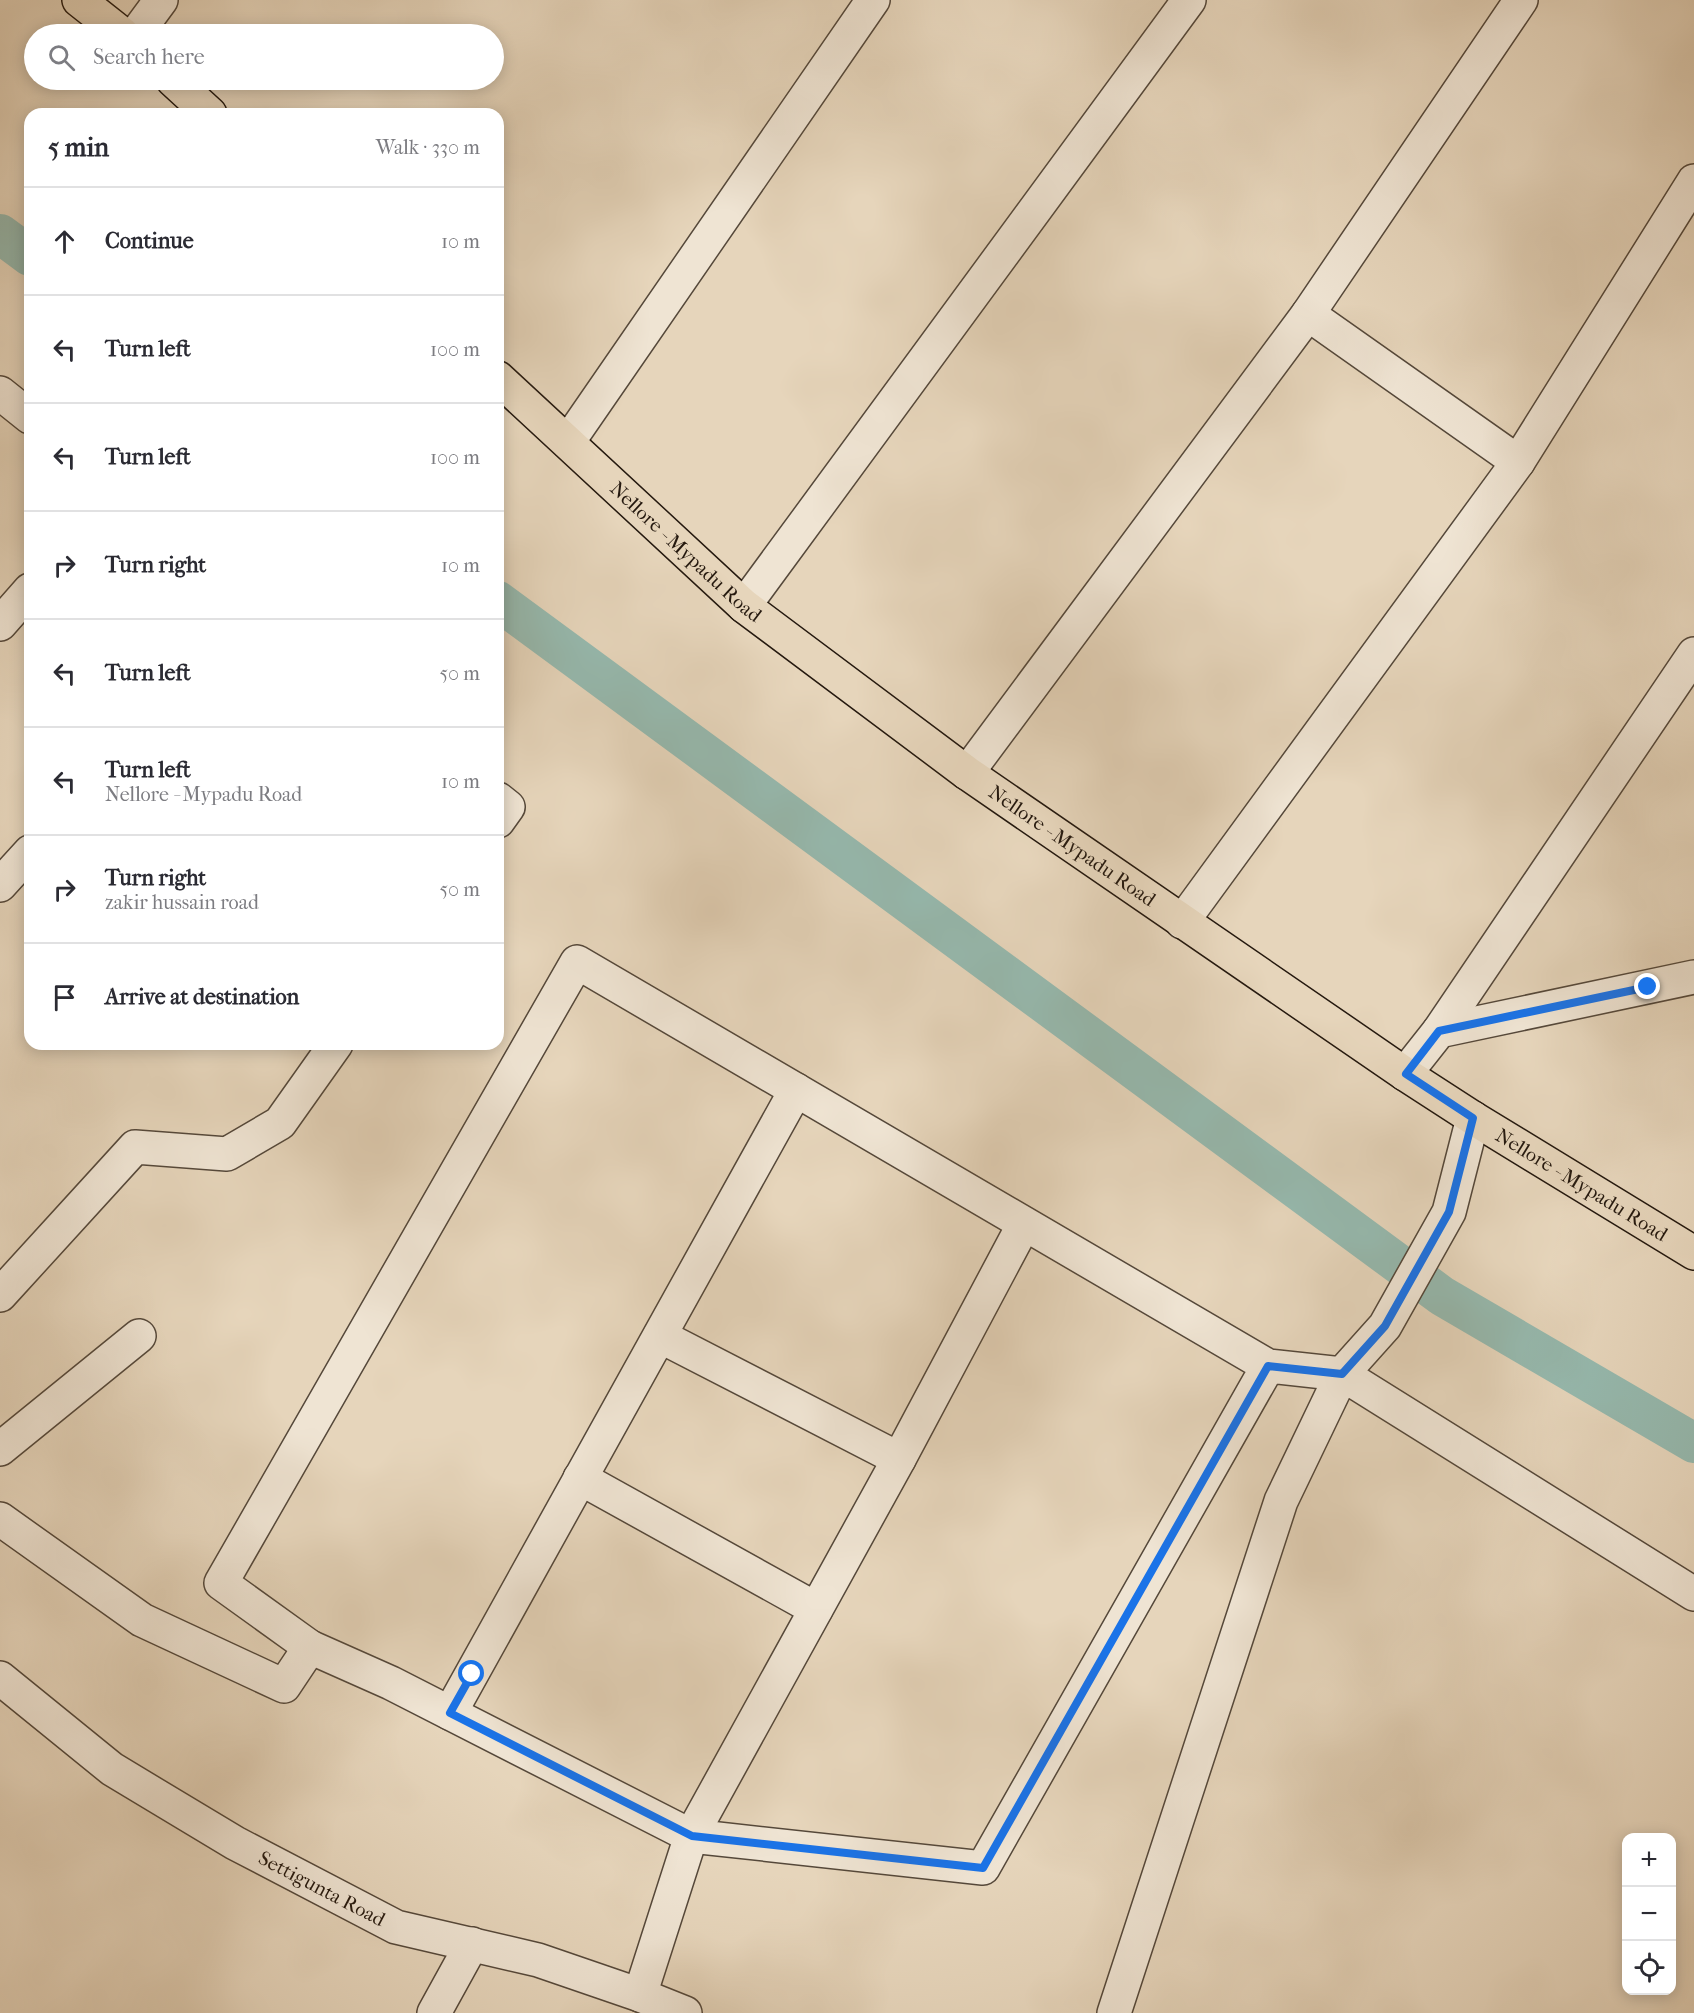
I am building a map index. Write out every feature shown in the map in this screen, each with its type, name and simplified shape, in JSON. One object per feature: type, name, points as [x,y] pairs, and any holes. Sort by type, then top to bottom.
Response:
[{"type":"main road","points":[[79,0],[109,24]]},
{"type":"main road","points":[[184,90],[203,108]]},
{"type":"main road","name":"Nellore - Mypadu Road","points":[[504,383],[744,606],[967,773],[1406,1074],[1473,1118],[1694,1253]]},
{"type":"street","points":[[143,24],[160,0]]},
{"type":"street","points":[[568,442],[873,0]]},
{"type":"street","points":[[744,606],[1189,0]]},
{"type":"street","points":[[967,773],[1308,314],[1521,0]]},
{"type":"street","points":[[1182,922],[1518,462],[1694,181]]},
{"type":"street","points":[[1308,314],[1518,462]]},
{"type":"street","points":[[0,393],[24,412]]},
{"type":"street","points":[[0,624],[24,597]]},
{"type":"street","points":[[1406,1074],[1439,1031],[1694,654]]},
{"type":"street","points":[[0,885],[24,859]]},
{"type":"street","points":[[1268,1366],[983,1868],[692,1836],[391,1683],[310,1647],[221,1583],[577,962],[1268,1366],[1342,1374],[1694,1594]]},
{"type":"street","points":[[1439,1031],[1694,977]]},
{"type":"street","points":[[0,1295],[135,1147],[227,1154],[279,1123],[332,1050]]},
{"type":"street","points":[[450,1713],[796,1090]]},
{"type":"street","points":[[1114,2013],[1281,1501],[1342,1374],[1385,1326],[1449,1212],[1473,1118]]},
{"type":"street","points":[[640,1995],[692,1836],[899,1459],[1024,1224]]},
{"type":"street","points":[[0,1449],[139,1336]]},
{"type":"street","points":[[660,1336],[899,1459]]},
{"type":"street","points":[[580,1478],[816,1609]]},
{"type":"street","points":[[0,1519],[142,1620],[284,1686],[310,1647]]},
{"type":"street","name":"Settigunta Road","points":[[0,1678],[112,1769],[235,1843],[396,1927],[538,1960],[685,2013]]},
{"type":"street","points":[[434,2013],[472,1944]]},
{"type":"waterway","points":[[0,234],[24,252]]},
{"type":"waterway","points":[[504,605],[1442,1296],[1694,1443]]},
{"type":"route","points":[[472,1674],[450,1713],[692,1836],[983,1868],[1268,1366],[1342,1374],[1385,1326],[1449,1212],[1473,1118],[1406,1074],[1439,1031],[1648,987]]}]
